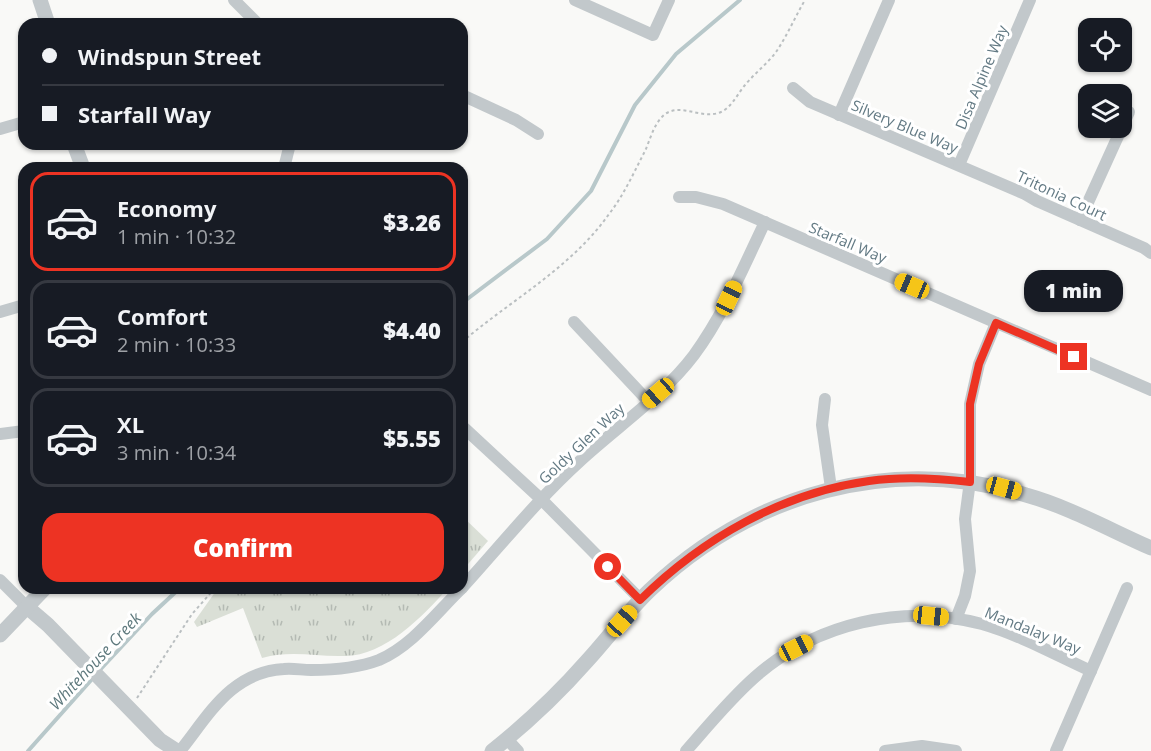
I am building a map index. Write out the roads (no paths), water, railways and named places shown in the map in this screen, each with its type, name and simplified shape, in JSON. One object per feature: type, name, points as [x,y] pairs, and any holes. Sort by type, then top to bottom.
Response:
[{"type":"street","points":[[40,0],[46,18]]},
{"type":"street","points":[[234,0],[252,18]]},
{"type":"street","points":[[575,0],[653,35],[669,0]]},
{"type":"street","points":[[839,115],[889,0]]},
{"type":"street","name":"Disa Alpine Way","points":[[959,165],[1030,0]]},
{"type":"street","name":"Silvery Blue Way","points":[[793,88],[810,102],[959,165]]},
{"type":"street","points":[[468,98],[516,120],[538,134]]},
{"type":"street","points":[[0,129],[18,124]]},
{"type":"street","points":[[1080,220],[1117,138]]},
{"type":"street","name":"Tritonia Court","points":[[959,165],[1151,253]]},
{"type":"street","name":"Starfall Way","points":[[679,197],[710,200],[765,222],[1151,390]]},
{"type":"street","name":"Goldy Glen Way","points":[[468,581],[500,543],[581,460],[667,384],[693,356],[722,314],[765,222]]},
{"type":"street","points":[[0,312],[18,307]]},
{"type":"street","points":[[574,322],[648,401]]},
{"type":"street","points":[[957,619],[965,597],[970,571],[965,519],[970,482],[970,404],[979,364],[996,323]]},
{"type":"street","points":[[825,399],[822,425],[831,488]]},
{"type":"street","points":[[0,434],[18,431]]},
{"type":"street","points":[[468,432],[542,500],[640,600]]},
{"type":"street","points":[[492,751],[557,693],[640,600],[673,570],[720,536],[771,509],[831,488],[869,481],[906,478],[970,482],[1004,488],[1036,498],[1151,548]]},
{"type":"street","points":[[0,579],[160,740],[178,751]]},
{"type":"street","points":[[1056,751],[1127,588]]},
{"type":"street","points":[[0,635],[39,594]]},
{"type":"street","name":"Goldy Glen Way","points":[[178,751],[213,706],[237,685],[255,676],[282,669],[335,669],[364,665],[381,659],[408,642],[456,594]]},
{"type":"street","name":"Mandalay Way","points":[[686,751],[754,678],[796,648],[843,627],[893,617],[931,616],[957,619],[1006,632],[1091,671]]},
{"type":"street","points":[[507,739],[518,751]]},
{"type":"street","points":[[885,751],[922,746],[956,751]]},
{"type":"waterway","name":"Whitehouse Creek","points":[[468,298],[547,239],[591,191],[635,105],[676,54],[740,0]]},
{"type":"waterway","name":"Whitehouse Creek","points":[[98,672],[174,594]]},
{"type":"waterway","name":"Whitehouse Creek","points":[[28,751],[93,678]]}]
